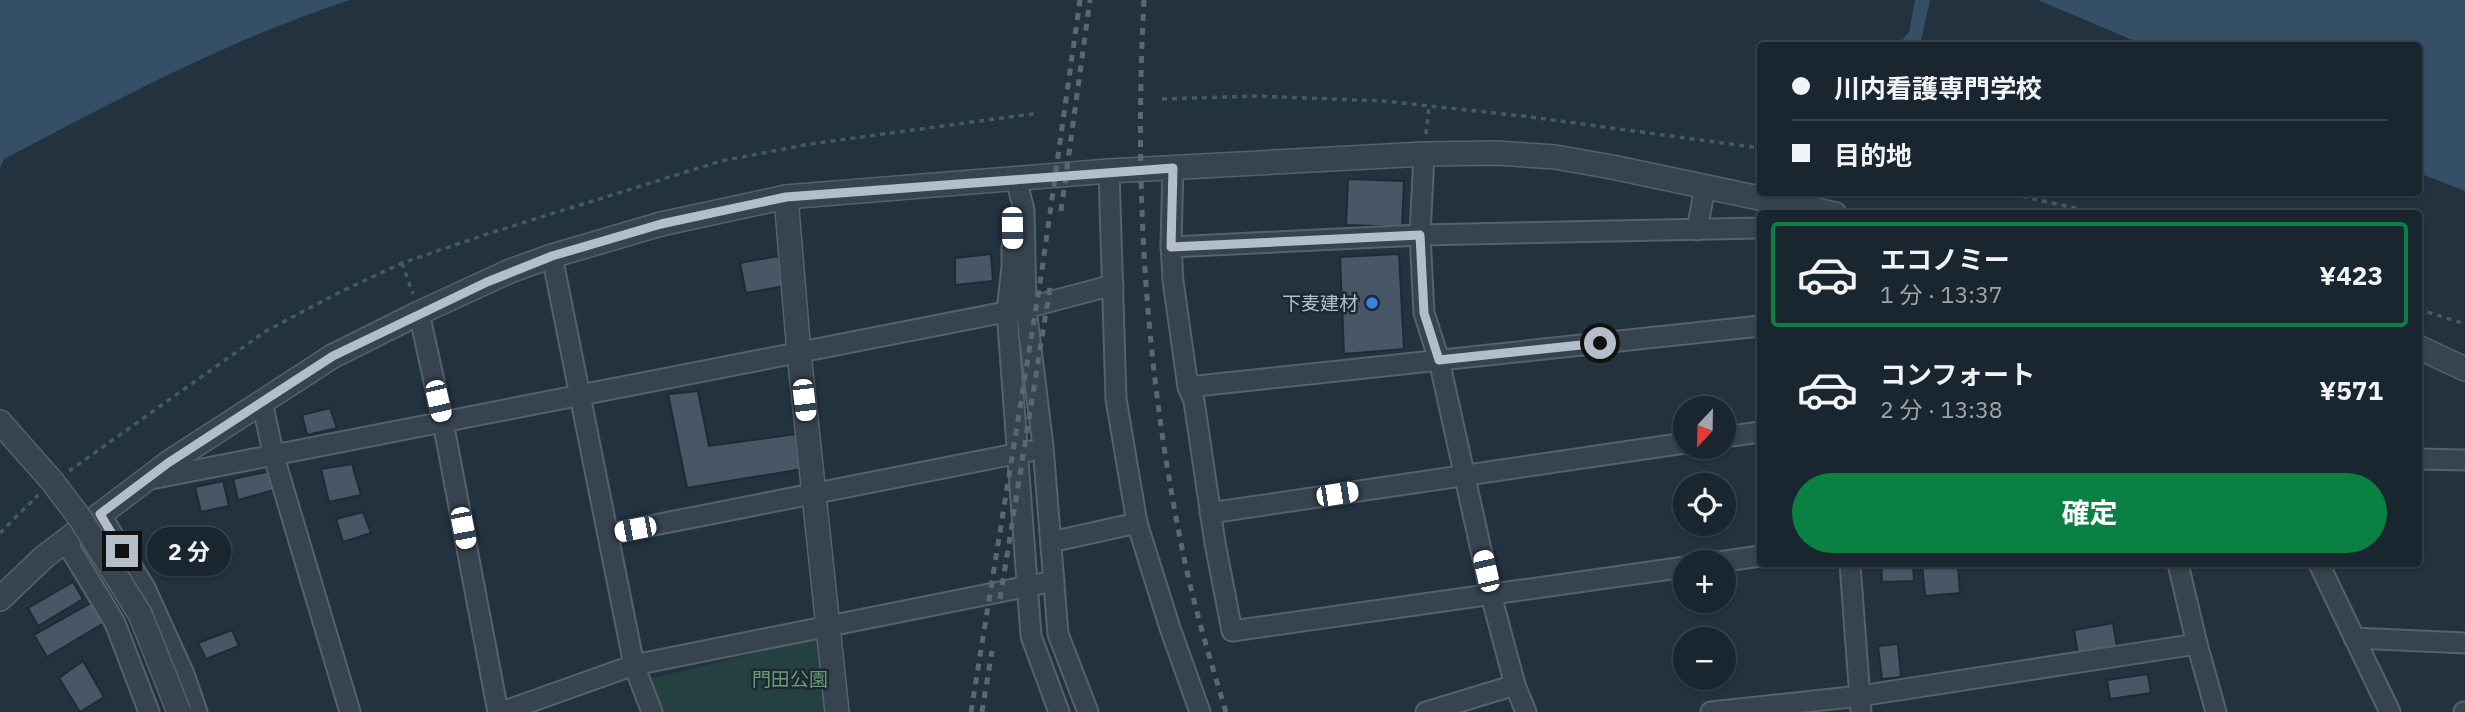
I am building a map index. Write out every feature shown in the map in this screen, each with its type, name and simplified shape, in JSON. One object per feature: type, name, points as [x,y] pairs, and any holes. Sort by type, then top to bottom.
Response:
[{"type":"street","points":[[0,599],[44,556],[168,463],[333,356],[510,271],[552,256],[661,224],[786,197],[1109,171],[1424,154],[1497,153],[1555,157],[1812,210]]},
{"type":"street","points":[[1424,154],[1420,235],[1424,313],[1439,360],[1491,595],[1515,685],[1526,712]]},
{"type":"street","points":[[1173,168],[1173,281],[1188,387],[1194,401],[1210,513],[1233,631],[1673,569]]},
{"type":"street","points":[[1109,171],[1116,399],[1137,523],[1200,712]]},
{"type":"street","points":[[1016,179],[1024,210],[1016,310],[1018,454],[1031,636],[1059,712]]},
{"type":"street","points":[[1697,230],[1705,187]]},
{"type":"street","points":[[786,197],[799,353],[838,712]]},
{"type":"street","points":[[1171,247],[1420,235],[1757,228]]},
{"type":"street","points":[[552,256],[634,665],[652,712]]},
{"type":"street","points":[[145,480],[274,457],[580,394],[1016,310],[1113,285]]},
{"type":"street","points":[[1016,310],[1043,446],[1058,634],[1088,712]]},
{"type":"street","points":[[419,313],[500,712],[634,665],[1054,581]]},
{"type":"street","points":[[1188,387],[1757,326]]},
{"type":"street","points":[[2422,349],[2465,369]]},
{"type":"street","points":[[262,402],[274,457],[350,712]]},
{"type":"street","points":[[0,422],[52,481],[80,518],[140,614],[178,712]]},
{"type":"street","points":[[1736,435],[1757,432]]},
{"type":"street","points":[[1210,513],[1673,445]]},
{"type":"street","points":[[609,534],[1018,454],[1043,446]]},
{"type":"street","points":[[2422,459],[2465,460]]},
{"type":"street","points":[[100,514],[145,588],[184,674],[197,712]]},
{"type":"street","points":[[1051,542],[1137,523]]},
{"type":"street","points":[[65,540],[115,623],[149,712]]},
{"type":"street","points":[[1736,560],[1757,556]]},
{"type":"street","points":[[1850,567],[1861,704]]},
{"type":"street","points":[[2179,567],[2216,712]]},
{"type":"street","points":[[2320,567],[2390,712]]},
{"type":"street","points":[[2354,638],[2465,643]]},
{"type":"street","points":[[1711,712],[1861,704],[2197,644]]},
{"type":"street","points":[[1426,712],[1515,685]]},
{"type":"path","points":[[1162,99],[1256,96],[1383,101],[1523,116],[1757,148]]},
{"type":"path","points":[[1424,154],[1429,107]]},
{"type":"path","points":[[0,533],[52,481],[266,331],[402,263],[721,162],[810,144],[1039,113]]},
{"type":"path","points":[[2021,196],[2084,210]]},
{"type":"path","points":[[402,263],[419,313]]},
{"type":"path","points":[[2422,310],[2465,324]]},
{"type":"green space","name":"門田公園","points":[[820,637],[828,712],[662,712],[650,679]]},
{"type":"water","points":[[0,0],[350,0],[261,33],[174,72],[4,159],[0,168]]},
{"type":"water","points":[[1915,0],[1930,0],[1921,40],[1901,42],[1909,32]]},
{"type":"water","points":[[2038,0],[2465,0],[2465,191],[2422,174],[2422,42],[2137,42]]},
{"type":"building","points":[[1348,179],[1404,181],[1402,227],[1346,225]]},
{"type":"building","points":[[991,254],[993,281],[955,285],[955,258]]},
{"type":"building","name":"下麦建材","points":[[1399,254],[1404,349],[1344,354],[1340,257]]},
{"type":"building","points":[[778,256],[785,286],[746,293],[740,263]]},
{"type":"building","points":[[698,391],[709,446],[796,434],[803,469],[687,488],[668,394]]},
{"type":"building","points":[[330,408],[337,428],[307,435],[302,415]]},
{"type":"building","points":[[352,464],[361,495],[329,502],[321,469]]},
{"type":"building","points":[[270,471],[274,490],[238,500],[233,479]]},
{"type":"building","points":[[223,481],[229,506],[201,512],[195,487]]},
{"type":"building","points":[[363,512],[371,533],[343,542],[336,519]]},
{"type":"building","points":[[196,537],[207,565],[163,579],[153,553]]},
{"type":"building","points":[[1881,567],[1913,567],[1914,581],[1882,582]]},
{"type":"building","points":[[1922,567],[1958,567],[1960,593],[1925,596]]},
{"type":"building","points":[[73,582],[83,599],[38,626],[28,608]]},
{"type":"building","points":[[91,603],[104,623],[47,657],[34,635]]},
{"type":"building","points":[[2113,623],[2117,647],[2078,654],[2074,630]]},
{"type":"building","points":[[232,630],[239,646],[206,659],[198,643]]},
{"type":"building","points":[[1898,644],[1901,677],[1882,679],[1878,646]]},
{"type":"building","points":[[83,661],[104,697],[80,712],[59,678]]},
{"type":"building","points":[[2148,674],[2151,693],[2110,699],[2107,680]]},
{"type":"railway","points":[[971,712],[1041,277],[1080,0]]},
{"type":"railway","points":[[1061,211],[1090,0]]},
{"type":"railway","points":[[1144,0],[1140,137],[1145,273],[1151,341],[1169,476],[1185,564],[1226,712]]},
{"type":"railway","points":[[1000,599],[1051,281]]},
{"type":"railway","points":[[982,712],[992,651]]},
{"type":"place","name":"下麦建材","points":[[1372,303]]},
{"type":"route","points":[[122,551],[100,514],[168,463],[333,356],[510,271],[552,256],[661,224],[786,197],[1173,168],[1171,247],[1420,235],[1424,313],[1439,360],[1600,343]]}]
